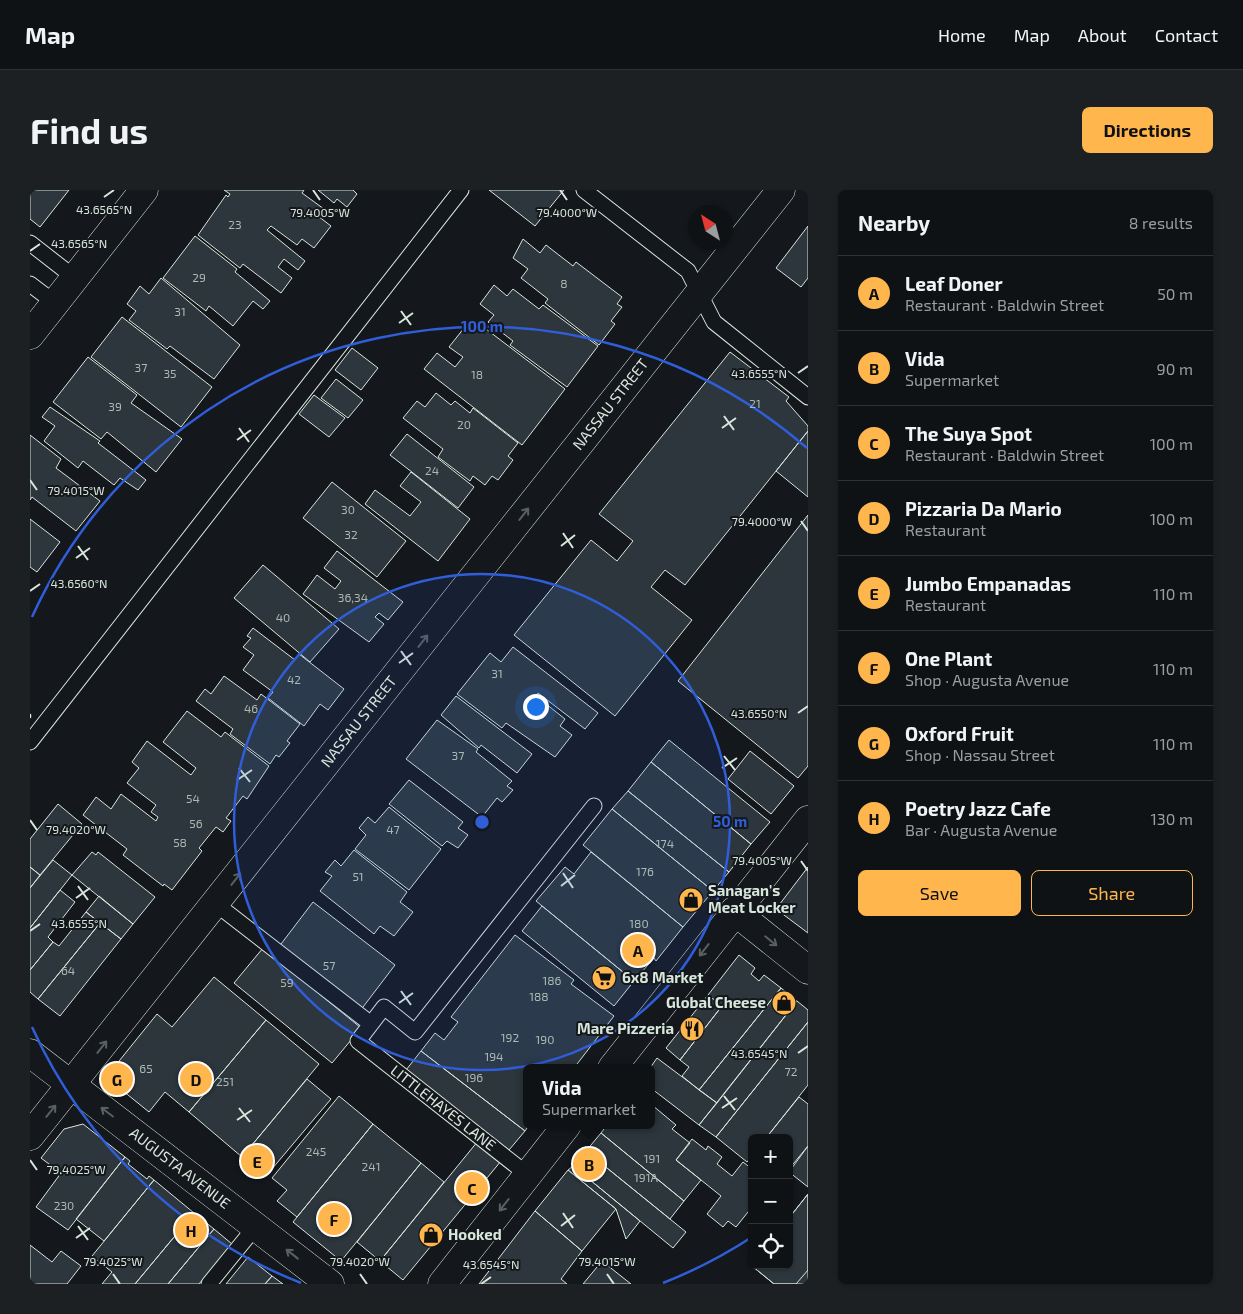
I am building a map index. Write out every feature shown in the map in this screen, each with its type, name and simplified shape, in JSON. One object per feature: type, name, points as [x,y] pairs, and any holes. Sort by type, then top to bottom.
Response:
[{"type":"street","points":[[30,335],[144,190]]},
{"type":"street","name":"NASSAU STREET","points":[[30,1136],[781,190]]},
{"type":"street","points":[[615,1064],[734,911],[808,820]]},
{"type":"street","points":[[734,911],[808,970]]},
{"type":"street","name":"AUGUSTA AVENUE","points":[[30,1053],[330,1284]]},
{"type":"street","points":[[442,1284],[564,1129]]},
{"type":"lane","points":[[30,742],[461,190]]},
{"type":"lane","points":[[584,190],[688,271],[714,322],[808,397]]},
{"type":"lane","points":[[30,243],[74,278]]},
{"type":"lane","points":[[30,284],[55,303]]},
{"type":"lane","points":[[216,904],[371,1024],[384,1007],[415,1032],[594,806]]},
{"type":"lane","name":"LITTLEHAYES LANE","points":[[371,1024],[358,1041],[528,1175]]},
{"type":"lane","points":[[209,1284],[256,1226]]},
{"type":"building","points":[[30,190],[69,190],[40,227],[30,219]]},
{"type":"building","points":[[224,190],[304,190],[302,193],[324,209],[318,216],[331,226],[314,248],[302,239],[297,245],[271,226],[267,230],[305,261],[298,270],[284,259],[278,267],[292,278],[281,293],[243,264],[240,268],[198,235],[226,195],[228,197],[230,194]]},
{"type":"building","points":[[318,190],[353,190],[357,194],[347,207],[337,199],[334,203]]},
{"type":"building","points":[[489,190],[564,190],[535,226]]},
{"type":"building","points":[[808,226],[808,278],[801,287],[776,268]]},
{"type":"building","points":[[195,236],[237,269],[235,272],[270,301],[263,309],[253,301],[233,326],[209,306],[206,311],[163,278]]},
{"type":"building","points":[[523,239],[540,253],[546,245],[573,266],[576,262],[622,297],[617,304],[622,307],[611,321],[615,324],[599,345],[545,303],[548,299],[521,278],[528,269],[513,258]]},
{"type":"building","points":[[161,278],[240,345],[214,379],[170,346],[167,349],[129,320],[136,311],[127,304],[140,286],[149,294]]},
{"type":"building","points":[[494,285],[507,296],[513,289],[539,309],[543,305],[598,346],[567,387],[510,345],[513,341],[488,322],[494,315],[480,304]]},
{"type":"building","points":[[122,317],[212,387],[181,427],[91,357]]},
{"type":"building","points":[[468,323],[482,334],[486,329],[565,389],[522,445],[424,369],[437,353],[455,367],[463,357],[449,347]]},
{"type":"building","points":[[352,348],[378,368],[361,390],[335,370]]},
{"type":"building","points":[[730,352],[789,397],[786,401],[808,426],[808,431],[685,585],[665,570],[651,587],[692,620],[615,716],[514,635],[591,540],[617,561],[633,541],[599,514]]},
{"type":"building","points":[[88,357],[137,395],[131,403],[182,439],[156,472],[107,432],[101,439],[53,402]]},
{"type":"building","points":[[336,379],[363,400],[348,418],[321,398]]},
{"type":"building","points":[[436,393],[451,405],[455,401],[470,413],[473,408],[518,443],[508,456],[513,460],[498,480],[492,476],[485,485],[473,476],[470,481],[438,457],[443,449],[403,418],[417,401],[425,407]]},
{"type":"building","points":[[314,395],[345,418],[329,437],[299,414]]},
{"type":"building","points":[[50,407],[100,441],[98,443],[146,480],[138,490],[120,478],[114,485],[83,461],[78,468],[44,441],[55,426],[42,417]]},
{"type":"building","points":[[808,431],[808,497],[776,471]]},
{"type":"building","points":[[407,434],[474,487],[458,508],[390,455]]},
{"type":"building","points":[[30,435],[61,459],[56,468],[100,501],[76,531],[32,497],[30,500]]},
{"type":"building","points":[[411,472],[470,519],[438,561],[365,504],[375,490],[410,516],[421,502],[400,486]]},
{"type":"building","points":[[332,482],[406,541],[377,577],[303,518]]},
{"type":"building","points":[[808,515],[808,766],[798,778],[678,681]]},
{"type":"building","points":[[30,519],[60,542],[37,572],[30,567]]},
{"type":"building","points":[[337,551],[403,602],[388,620],[379,613],[375,617],[384,624],[369,642],[303,594],[317,575],[335,589],[341,581],[324,568]]},
{"type":"building","points":[[263,565],[339,629],[310,662],[234,598]]},
{"type":"building","points":[[253,628],[295,660],[299,654],[344,689],[328,710],[320,704],[304,726],[268,698],[273,692],[243,670],[254,655],[243,647],[251,638],[247,636]]},
{"type":"building","points":[[513,647],[598,713],[585,729],[538,693],[536,696],[565,719],[560,726],[572,735],[555,757],[506,723],[502,728],[457,694],[490,653],[501,662]]},
{"type":"building","points":[[224,676],[257,700],[261,694],[300,724],[287,741],[290,743],[279,757],[276,755],[270,764],[230,734],[233,729],[196,701],[205,689],[211,694]]},
{"type":"building","points":[[456,696],[532,754],[517,773],[481,745],[479,748],[441,715]]},
{"type":"building","points":[[187,711],[221,737],[225,732],[269,766],[247,799],[243,796],[226,818],[231,821],[223,832],[216,827],[199,848],[202,851],[172,890],[164,884],[163,886],[123,855],[127,849],[83,815],[96,797],[111,809],[121,794],[156,821],[158,817],[151,812],[156,805],[127,783],[139,768],[132,762],[147,741],[191,775],[196,768],[163,742]]},
{"type":"building","points":[[437,720],[478,749],[476,752],[512,781],[507,786],[513,790],[502,802],[497,798],[482,817],[406,759]]},
{"type":"building","points":[[669,740],[770,822],[751,844],[651,762]]},
{"type":"building","points":[[750,751],[794,786],[771,814],[728,779]]},
{"type":"building","points":[[651,762],[751,844],[729,872],[628,791]]},
{"type":"building","points":[[409,780],[463,822],[458,828],[468,835],[458,848],[447,841],[442,846],[389,804]]},
{"type":"building","points":[[628,791],[729,872],[713,891],[612,809]]},
{"type":"building","points":[[58,804],[82,824],[40,875],[30,867],[30,839]]},
{"type":"building","points":[[389,807],[441,849],[409,890],[355,849],[366,835],[359,828],[368,817],[375,823]]},
{"type":"building","points":[[612,809],[713,891],[683,927],[583,845]]},
{"type":"building","points":[[354,850],[407,892],[400,902],[413,912],[394,936],[380,926],[374,934],[320,891],[332,876],[325,872],[335,860],[341,866]]},
{"type":"building","points":[[92,852],[96,855],[98,852],[155,897],[133,924],[72,875]]},
{"type":"building","points":[[591,852],[683,927],[656,961],[654,958],[634,981],[536,901],[565,867],[574,874]]},
{"type":"building","points":[[53,860],[72,875],[30,928],[30,888]]},
{"type":"building","points":[[30,867],[40,875],[30,888]]},
{"type":"building","points":[[808,867],[808,933],[776,909]]},
{"type":"building","points":[[60,890],[75,902],[48,937],[53,942],[30,970],[30,928]]},
{"type":"building","points":[[99,896],[133,924],[121,939],[86,912]]},
{"type":"building","points":[[313,902],[395,965],[360,1011],[278,948]]},
{"type":"building","points":[[542,906],[634,981],[614,1006],[522,931]]},
{"type":"building","points":[[86,912],[100,923],[38,999],[30,992],[30,970],[53,942],[59,946]]},
{"type":"building","points":[[100,923],[121,939],[60,1016],[38,999]]},
{"type":"building","points":[[515,935],[574,980],[571,984],[614,1016],[577,1064],[523,1064],[523,1129],[526,1129],[525,1131],[421,1051],[435,1033],[444,1040],[458,1022],[451,1017]]},
{"type":"building","points":[[263,948],[361,1028],[332,1063],[234,983]]},
{"type":"building","points":[[739,955],[755,968],[751,974],[759,981],[764,975],[781,988],[699,1090],[682,1076],[689,1067],[680,1060],[722,1006],[708,995]]},
{"type":"building","points":[[214,977],[266,1020],[189,1112],[165,1092],[149,1112],[112,1082],[111,1071],[157,1014],[172,1027]]},
{"type":"building","points":[[781,988],[797,1001],[717,1103],[699,1090]]},
{"type":"building","points":[[708,995],[722,1006],[680,1060],[666,1048]]},
{"type":"building","points":[[797,1001],[808,1010],[808,1022],[716,1137],[699,1125]]},
{"type":"building","points":[[266,1020],[319,1064],[242,1157],[189,1112]]},
{"type":"building","points":[[808,1022],[808,1085],[769,1134],[748,1134],[748,1161],[747,1162],[716,1137]]},
{"type":"building","points":[[421,1051],[525,1131],[509,1150],[406,1070]]},
{"type":"building","points":[[657,1058],[717,1103],[699,1125],[655,1091],[655,1064],[653,1064]]},
{"type":"building","points":[[307,1079],[331,1099],[266,1176],[242,1157]]},
{"type":"building","points":[[339,1096],[373,1124],[297,1217],[277,1201],[287,1190],[272,1178]]},
{"type":"building","points":[[799,1097],[808,1104],[808,1146],[793,1164],[793,1134],[769,1134]]},
{"type":"building","points":[[655,1108],[676,1125],[672,1129],[690,1143],[676,1160],[701,1180],[684,1201],[601,1133],[604,1129],[655,1129]]},
{"type":"building","points":[[83,1124],[125,1157],[68,1230],[36,1207],[61,1173],[41,1158],[64,1129]]},
{"type":"building","points":[[373,1124],[421,1163],[341,1261],[293,1222]]},
{"type":"building","points":[[601,1133],[684,1201],[670,1219],[586,1151]]},
{"type":"building","points":[[692,1139],[706,1150],[708,1146],[722,1157],[717,1164],[732,1176],[743,1162],[748,1166],[748,1212],[736,1227],[728,1221],[723,1227],[707,1214],[721,1196],[676,1160]]},
{"type":"building","points":[[478,1141],[501,1161],[403,1280],[380,1261]]},
{"type":"building","points":[[808,1146],[808,1187],[793,1175],[793,1167]]},
{"type":"building","points":[[586,1151],[686,1232],[673,1248],[573,1166]]},
{"type":"building","points":[[125,1157],[130,1161],[128,1164],[147,1179],[149,1176],[154,1180],[104,1241],[76,1219]]},
{"type":"building","points":[[421,1163],[444,1182],[380,1261],[357,1242]]},
{"type":"building","points":[[573,1166],[640,1221],[626,1239],[616,1209],[568,1170]]},
{"type":"building","points":[[568,1170],[616,1209],[582,1251],[535,1211]]},
{"type":"building","points":[[154,1180],[194,1213],[135,1284],[102,1284],[112,1272],[92,1256]]},
{"type":"building","points":[[808,1194],[808,1284],[774,1284],[756,1269],[793,1269],[793,1213]]},
{"type":"building","points":[[808,1194],[808,1270],[796,1284],[774,1284],[756,1269],[793,1269],[793,1213]]},
{"type":"building","points":[[535,1211],[582,1251],[561,1279],[567,1284],[479,1284]]},
{"type":"building","points":[[194,1213],[214,1229],[168,1284],[135,1284]]},
{"type":"building","points":[[214,1229],[232,1244],[199,1284],[168,1284]]},
{"type":"building","points":[[30,1245],[52,1262],[61,1251],[81,1266],[67,1284],[30,1284]]},
{"type":"building","points":[[248,1257],[272,1276],[265,1284],[226,1284]]},
{"type":"building","points":[[602,1261],[631,1284],[583,1284]]},
{"type":"building","points":[[272,1276],[283,1284],[265,1284]]},
{"type":"place","name":"Sanagan's Meat Locker","points":[[691,900]]},
{"type":"place","name":"Leaf Doner","points":[[638,950]]},
{"type":"place","name":"6x8 Market","points":[[604,978]]},
{"type":"place","name":"Global Cheese","points":[[784,1003]]},
{"type":"place","name":"Mare Pizzeria","points":[[692,1029]]},
{"type":"place","name":"Oxford Fruit","points":[[117,1079]]},
{"type":"place","name":"Pizzaria Da Mario","points":[[196,1079]]},
{"type":"place","name":"Jumbo Empanadas","points":[[257,1161]]},
{"type":"place","name":"Vida","points":[[589,1164]]},
{"type":"place","name":"The Suya Spot","points":[[472,1188]]},
{"type":"place","name":"One Plant","points":[[334,1219]]},
{"type":"place","name":"Poetry Jazz Cafe","points":[[191,1230]]},
{"type":"place","name":"Hooked","points":[[431,1235]]}]
